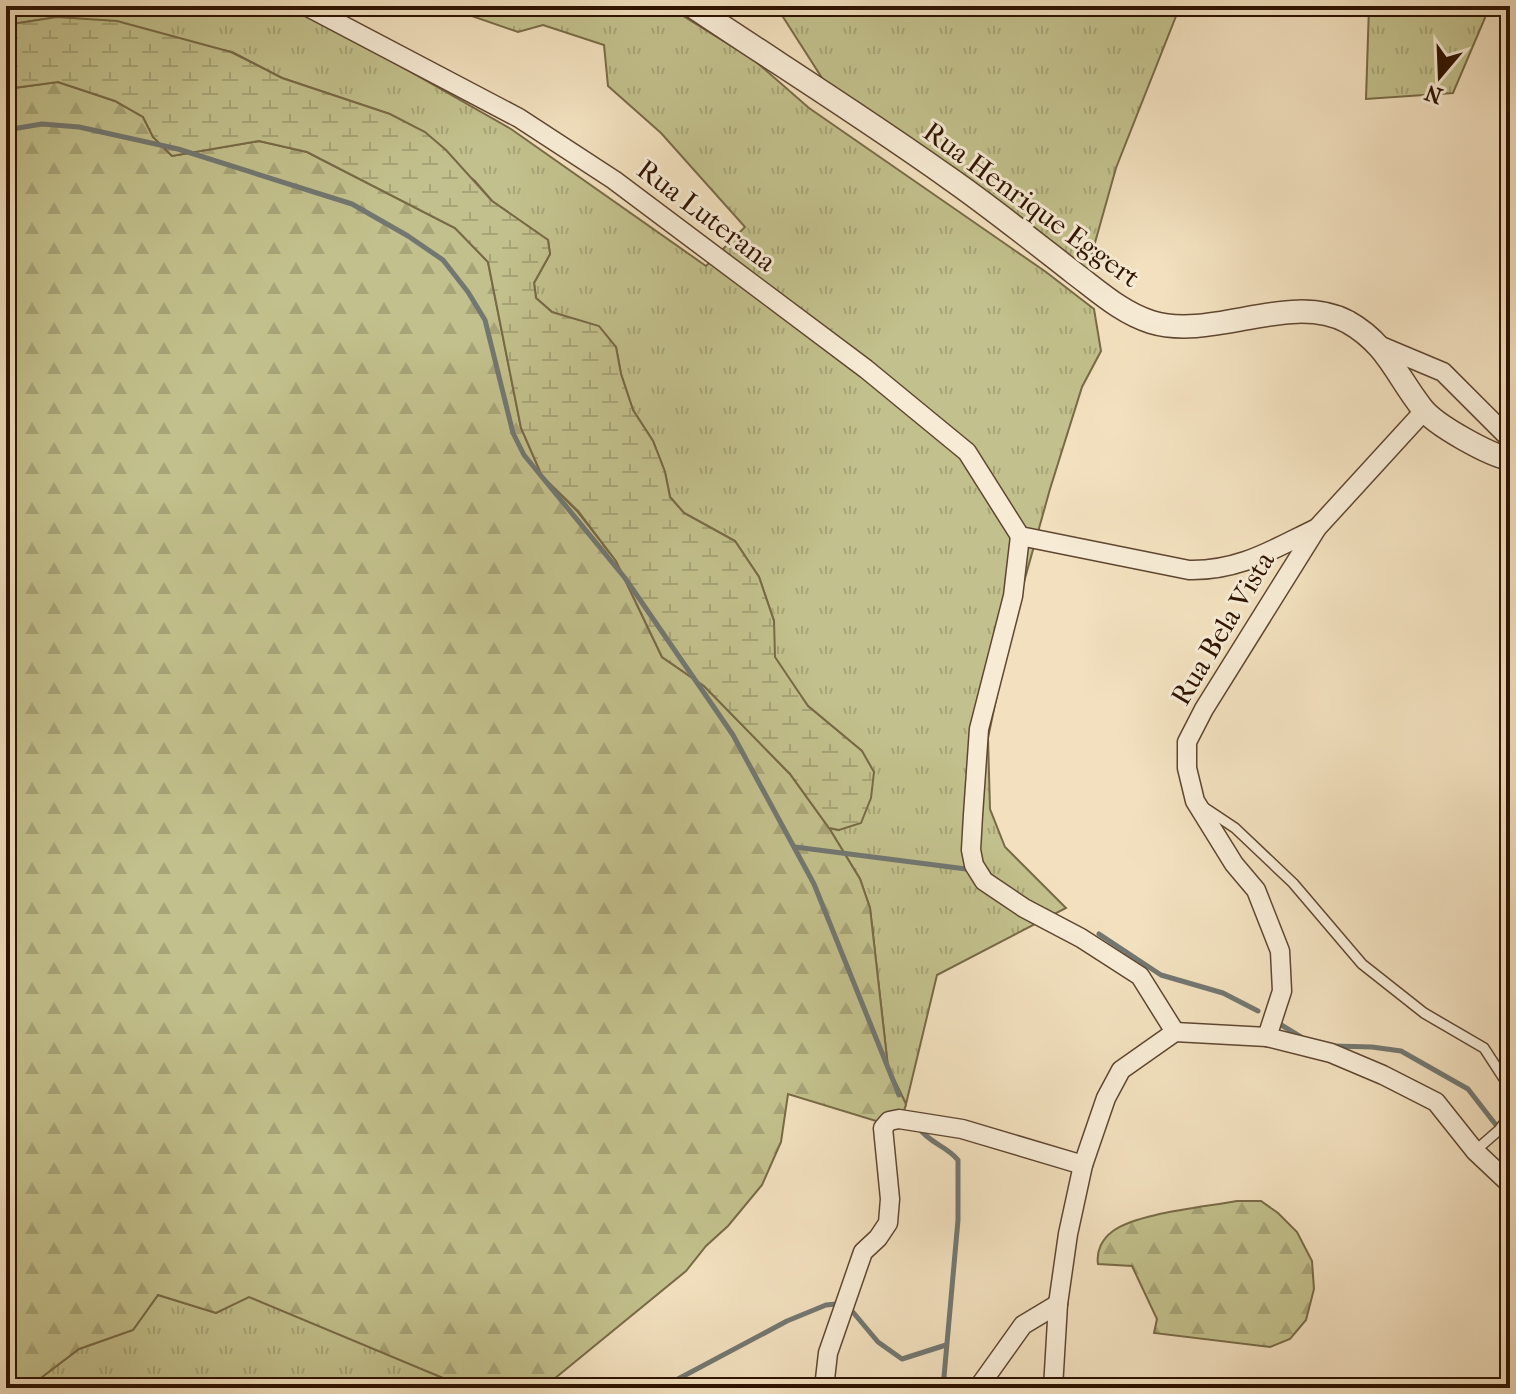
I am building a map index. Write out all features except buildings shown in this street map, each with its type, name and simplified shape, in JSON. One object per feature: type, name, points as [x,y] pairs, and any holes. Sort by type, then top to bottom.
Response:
[{"type":"street","name":"Rua Luterana","points":[[306,6],[519,118],[614,180],[866,369],[967,452],[1020,536]]},
{"type":"street","name":"Rua Henrique Eggert","points":[[692,6],[949,178],[1118,306],[1151,322],[1184,326],[1218,324],[1276,314],[1320,312],[1347,322],[1381,346],[1424,411],[1459,436],[1499,457],[1510,459]]},
{"type":"street","points":[[1381,346],[1443,372],[1510,439]]},
{"type":"street","name":"Rua Bela Vista","points":[[1267,1037],[1282,991],[1280,951],[1256,890],[1234,864],[1195,801],[1187,768],[1187,742],[1204,709],[1317,528],[1424,411]]},
{"type":"street","points":[[1175,1032],[1140,976],[1081,938],[1024,908],[984,881],[974,865],[972,838],[979,729],[1013,596],[1020,536],[1189,570],[1210,570],[1231,567],[1252,559],[1317,528]]},
{"type":"street","points":[[1053,1388],[1058,1304],[1068,1234],[1083,1165],[1106,1098],[1121,1070],[1175,1032],[1267,1037],[1331,1053],[1383,1075],[1436,1102],[1475,1151],[1510,1184]]},
{"type":"street","points":[[824,1388],[828,1353],[863,1252],[888,1223],[890,1199],[883,1128],[889,1121],[899,1119],[962,1129],[1083,1165]]},
{"type":"street","points":[[978,1388],[1023,1325],[1058,1304]]},
{"type":"lane","points":[[1195,801],[1235,828],[1293,883],[1362,964],[1424,1013],[1484,1048],[1510,1088]]},
{"type":"lane","points":[[1475,1151],[1499,1130],[1510,1115]]},
{"type":"green space","points":[[6,6],[295,6],[511,129],[706,266],[745,227],[661,133],[608,86],[604,45],[543,25],[518,32],[443,6],[667,6],[754,60],[809,108],[1046,272],[1094,309],[1101,351],[1082,387],[1050,489],[1010,632],[988,738],[990,809],[1005,847],[1066,908],[937,975],[906,1104],[888,1067],[870,908],[860,879],[829,828],[839,830],[862,751],[808,706],[787,678],[774,656],[774,621],[759,577],[735,541],[684,513],[670,497],[665,472],[653,441],[633,410],[616,347],[552,312],[536,298],[534,283],[550,254],[548,240],[492,201],[475,181],[389,114],[282,78],[232,52],[57,17],[6,25]]},
{"type":"green space","points":[[776,6],[1180,6],[1116,168],[1087,271],[831,92]]},
{"type":"green space","points":[[1369,6],[1490,6],[1453,93],[1366,99]]},
{"type":"green space","points":[[57,17],[117,21],[231,52],[282,78],[390,114],[425,132],[446,150],[492,201],[548,240],[550,254],[534,283],[536,298],[552,312],[599,326],[616,347],[633,410],[653,441],[665,472],[670,497],[684,513],[735,541],[759,577],[774,621],[775,657],[808,706],[862,751],[874,772],[871,798],[861,823],[839,830],[829,828],[790,774],[704,686],[662,657],[616,561],[578,511],[542,476],[521,428],[488,262],[455,228],[307,152],[259,141],[172,156],[153,137],[143,117],[115,101],[58,82],[6,89],[6,25]]},
{"type":"green space","points":[[58,82],[115,101],[143,117],[153,137],[172,156],[259,141],[307,152],[455,228],[488,262],[521,428],[542,476],[577,511],[616,561],[662,657],[704,686],[790,774],[829,828],[860,879],[870,908],[888,1067],[906,1104],[899,1128],[788,1094],[781,1142],[762,1185],[728,1226],[706,1246],[686,1271],[543,1388],[467,1388],[249,1297],[216,1313],[158,1295],[133,1330],[79,1349],[41,1378],[37,1388],[6,1388],[6,89]]},
{"type":"green space","points":[[1237,1201],[1261,1201],[1297,1232],[1312,1261],[1314,1289],[1306,1320],[1290,1339],[1270,1347],[1154,1333],[1157,1319],[1132,1266],[1098,1264],[1103,1242],[1113,1231],[1138,1220]]},
{"type":"green space","points":[[158,1295],[216,1313],[249,1296],[467,1388],[37,1388],[40,1378],[79,1349],[133,1330]]},
{"type":"waterway","points":[[6,130],[42,124],[79,127],[178,149],[352,204],[443,260],[485,320],[513,433],[524,455],[625,578],[733,735],[814,884],[899,1095]]},
{"type":"waterway","points":[[795,847],[966,869]]},
{"type":"waterway","points":[[1099,934],[1161,975],[1223,993],[1258,1011]]},
{"type":"waterway","points":[[1278,1023],[1301,1037]]},
{"type":"waterway","points":[[1333,1046],[1401,1051],[1468,1089],[1496,1125]]},
{"type":"waterway","points":[[919,1128],[958,1160],[958,1220],[943,1388]]},
{"type":"waterway","points":[[661,1388],[787,1321],[826,1305],[837,1304]]},
{"type":"waterway","points":[[852,1311],[878,1342],[902,1359],[946,1345]]}]
